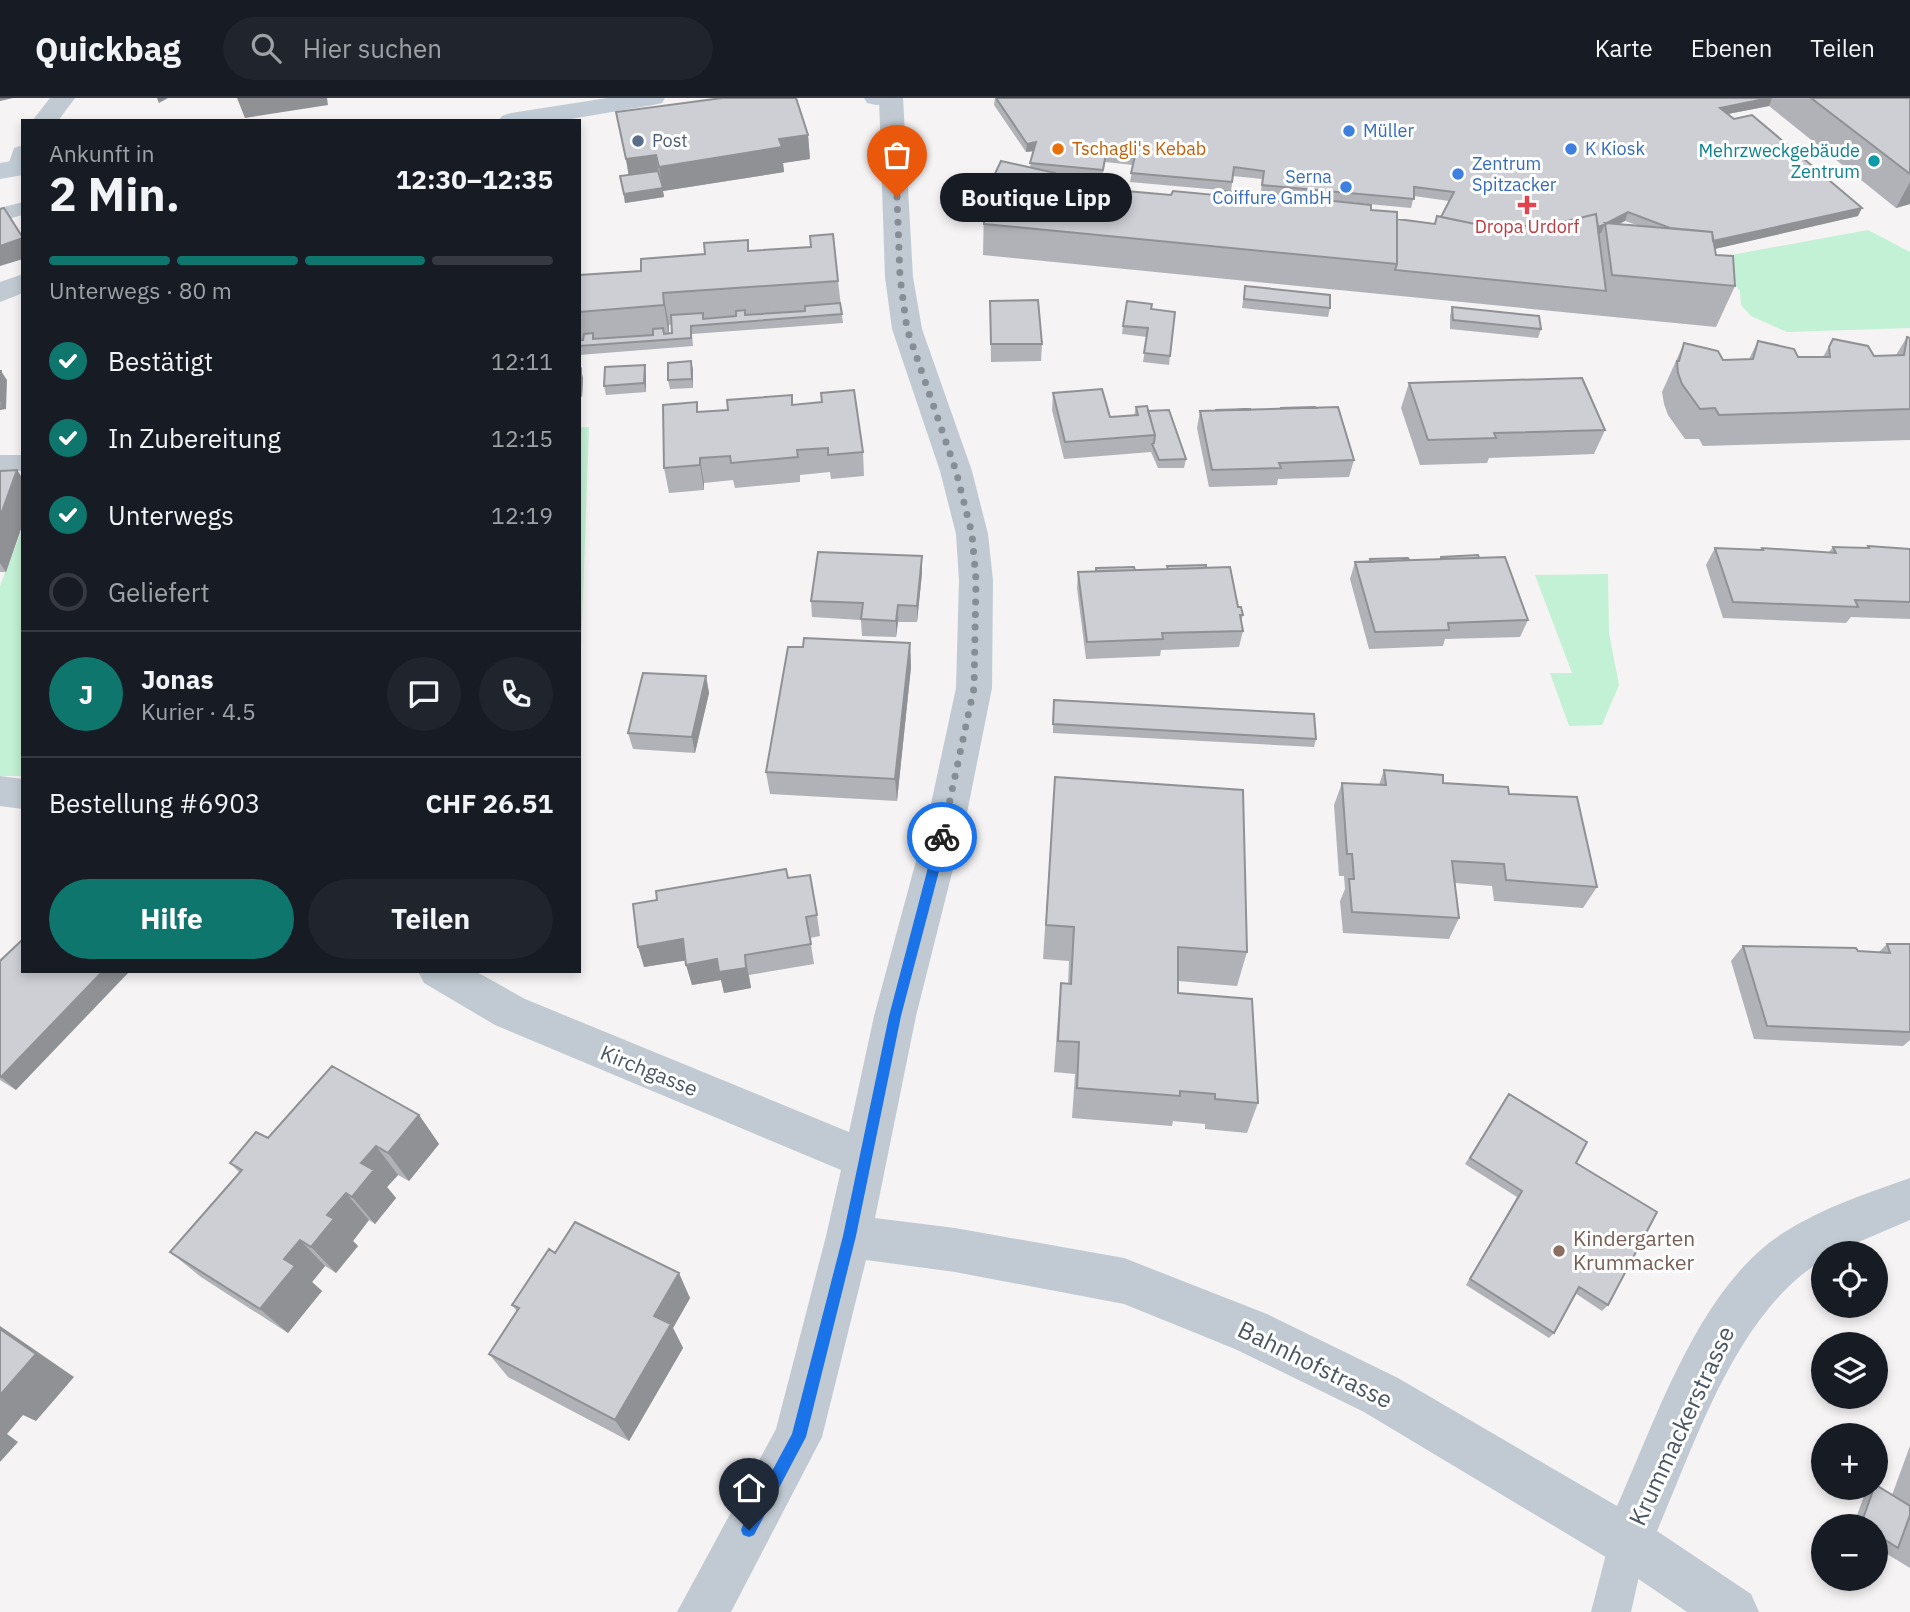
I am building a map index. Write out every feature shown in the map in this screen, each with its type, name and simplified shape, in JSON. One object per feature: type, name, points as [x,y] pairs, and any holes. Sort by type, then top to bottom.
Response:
[{"type":"main road","points":[[523,119],[653,98]]},
{"type":"main road","points":[[876,98],[889,98]]},
{"type":"street","points":[[47,119],[63,98]]},
{"type":"street","points":[[703,1612],[798,1437],[849,1236],[895,1016],[948,813],[974,688],[976,580],[972,534],[956,471],[907,329],[900,277],[889,98]]},
{"type":"street","points":[[0,293],[21,283]]},
{"type":"street","points":[[0,791],[21,794]]},
{"type":"street","name":"Kirchgasse","points":[[442,973],[510,1012],[865,1159]]},
{"type":"street","name":"Krummackerstrasse","points":[[1628,1541],[1702,1375],[1732,1319],[1770,1272],[1806,1245],[1848,1222],[1910,1199]]},
{"type":"street","name":"Bahnhofstrasse","points":[[849,1236],[955,1250],[1124,1282],[1250,1331],[1381,1395],[1628,1541],[1734,1612]]},
{"type":"lane","points":[[0,215],[21,209]]},
{"type":"lane","points":[[0,463],[21,463]]},
{"type":"lane","points":[[1611,1612],[1628,1541]]},
{"type":"green space","points":[[1868,230],[1910,252],[1910,328],[1787,332],[1751,316],[1741,305],[1740,291],[1715,258]]},
{"type":"green space","points":[[581,427],[589,427],[581,653]]},
{"type":"green space","points":[[21,532],[21,776],[0,776],[0,586]]},
{"type":"green space","points":[[1608,574],[1609,633],[1619,685],[1602,725],[1569,726],[1550,673],[1572,673],[1535,575]]},
{"type":"building","points":[[722,98],[796,98],[808,135],[779,139],[782,147],[659,167],[656,155],[626,159],[616,112]]},
{"type":"building","name":"Zentrum Spitzacker","points":[[996,98],[1769,98],[1720,108],[1734,119],[1752,115],[1862,208],[1713,241],[1712,232],[1670,228],[1628,212],[1598,227],[1596,214],[1559,223],[1528,226],[1475,224],[1441,217],[1454,192],[1414,187],[1414,199],[1262,185],[1264,171],[1234,167],[1232,182],[1131,173],[1135,156],[1106,153],[1103,170],[1030,163],[1036,142],[1027,144]]},
{"type":"building","points":[[1811,98],[1910,98],[1910,174]]},
{"type":"building","points":[[1001,161],[1055,173],[1052,184],[1074,186],[1074,182],[1171,195],[1173,191],[1225,196],[1225,191],[1272,195],[1272,200],[1297,203],[1323,205],[1324,200],[1371,205],[1371,210],[1397,212],[1397,264],[984,224],[984,205],[995,205],[997,195],[987,194],[988,189],[998,190],[1002,181],[992,180]]},
{"type":"building","points":[[658,171],[663,188],[624,194],[620,176]]},
{"type":"building","points":[[4,208],[21,239],[0,246],[0,209]]},
{"type":"building","points":[[1596,214],[1606,291],[1395,270],[1397,219],[1435,224],[1437,216],[1475,224],[1528,226],[1559,223]]},
{"type":"building","points":[[1605,223],[1712,232],[1716,255],[1733,256],[1735,286],[1612,275]]},
{"type":"building","points":[[833,234],[838,281],[663,293],[664,305],[581,312],[581,275],[641,271],[641,259],[705,254],[704,243],[748,240],[748,251],[811,247],[810,236]]},
{"type":"building","points":[[1245,286],[1330,295],[1330,308],[1244,299]]},
{"type":"building","points":[[1038,300],[1042,344],[991,344],[990,301]]},
{"type":"building","points":[[1127,301],[1152,304],[1151,309],[1175,312],[1170,356],[1144,353],[1148,328],[1123,326]]},
{"type":"building","points":[[840,303],[842,314],[691,326],[691,338],[581,346],[584,334],[593,333],[593,339],[653,335],[653,329],[663,328],[664,334],[672,333],[671,315],[703,313],[703,319],[736,316],[736,311],[745,310],[745,315],[805,311],[805,306]]},
{"type":"building","points":[[1452,307],[1539,316],[1541,329],[1453,320]]},
{"type":"building","points":[[1907,337],[1910,338],[1910,409],[1719,415],[1715,408],[1700,409],[1682,384],[1678,373],[1677,361],[1684,343],[1718,351],[1723,360],[1753,359],[1758,341],[1794,349],[1798,357],[1830,357],[1829,347],[1833,339],[1868,346],[1874,356],[1904,355]]},
{"type":"building","points":[[691,361],[692,379],[668,380],[668,363]]},
{"type":"building","points":[[645,365],[644,383],[604,386],[605,367]]},
{"type":"building","points":[[1582,378],[1605,430],[1494,433],[1496,438],[1428,440],[1409,383]]},
{"type":"building","points":[[1102,389],[1110,417],[1138,415],[1136,407],[1147,406],[1155,435],[1065,442],[1053,393]]},
{"type":"building","points":[[854,390],[863,452],[828,455],[828,448],[797,450],[798,457],[731,463],[730,456],[700,458],[700,465],[664,468],[663,405],[697,402],[697,412],[728,410],[727,400],[792,395],[792,405],[822,402],[821,393]]},
{"type":"building","points":[[1338,407],[1354,460],[1279,463],[1281,468],[1212,470],[1200,411]]},
{"type":"building","points":[[1169,410],[1186,459],[1159,460],[1152,444],[1155,435],[1148,411]]},
{"type":"building","points":[[17,470],[0,517],[0,471]]},
{"type":"building","points":[[1868,546],[1910,549],[1910,602],[1855,600],[1858,607],[1733,602],[1715,548],[1836,553],[1833,547],[1869,548]]},
{"type":"building","points":[[818,552],[922,556],[917,606],[898,605],[896,621],[861,619],[863,603],[811,601]]},
{"type":"building","points":[[1478,555],[1479,558],[1441,559],[1441,557]]},
{"type":"building","points":[[1505,557],[1528,620],[1448,623],[1449,630],[1375,632],[1355,562]]},
{"type":"building","points":[[1370,559],[1409,560],[1371,562]]},
{"type":"building","points":[[1206,565],[1206,568],[1168,569],[1167,566]]},
{"type":"building","points":[[1134,567],[1135,570],[1096,571],[1096,568]]},
{"type":"building","points":[[1230,567],[1238,607],[1241,607],[1243,615],[1240,615],[1243,631],[1162,633],[1163,639],[1087,642],[1078,572]]},
{"type":"building","points":[[804,638],[910,643],[895,779],[766,772],[788,647],[803,647]]},
{"type":"building","points":[[643,673],[706,676],[692,737],[628,733]]},
{"type":"building","points":[[1054,700],[1314,714],[1316,739],[1053,724]]},
{"type":"building","points":[[1384,770],[1443,775],[1443,783],[1508,787],[1509,794],[1577,797],[1597,887],[1506,880],[1504,864],[1452,861],[1459,918],[1352,912],[1349,879],[1354,879],[1352,854],[1347,854],[1342,783],[1386,785]]},
{"type":"building","points":[[1055,777],[1243,790],[1247,952],[1178,947],[1178,993],[1252,999],[1258,1103],[1215,1099],[1215,1094],[1180,1091],[1180,1096],[1077,1088],[1079,1042],[1058,1041],[1061,983],[1071,984],[1074,927],[1046,925]]},
{"type":"building","points":[[786,869],[788,878],[810,875],[817,915],[806,917],[811,944],[745,955],[746,968],[719,972],[717,959],[686,965],[683,939],[638,947],[633,904],[657,900],[656,891]]},
{"type":"building","points":[[21,941],[21,973],[101,973],[1,1077],[0,1076],[0,961]]},
{"type":"building","points":[[1887,944],[1910,944],[1910,1032],[1767,1026],[1743,946],[1856,948],[1858,951],[1890,953]]},
{"type":"building","points":[[332,1066],[419,1115],[388,1153],[376,1146],[361,1163],[374,1170],[352,1197],[346,1193],[327,1215],[334,1219],[311,1247],[300,1240],[284,1259],[295,1266],[260,1309],[170,1252],[242,1170],[230,1163],[256,1132],[268,1138]]},
{"type":"building","name":"Kindergarten Krummacker","points":[[1509,1094],[1587,1142],[1576,1163],[1657,1212],[1608,1305],[1579,1287],[1554,1333],[1470,1279],[1522,1191],[1470,1158]]},
{"type":"building","points":[[575,1222],[679,1273],[654,1316],[671,1324],[615,1420],[489,1354],[519,1308],[512,1305],[549,1249],[555,1253]]},
{"type":"building","points":[[0,1329],[36,1354],[0,1395]]},
{"type":"building","points":[[1888,1492],[1910,1506],[1910,1515],[1898,1548],[1888,1542],[1888,1514],[1865,1514],[1870,1500],[1888,1500]]},
{"type":"way so far","points":[[897,197],[900,277],[907,329],[956,471],[972,534],[976,580],[974,688],[942,837]]},
{"type":"place","name":"Müller","points":[[1349,131]]},
{"type":"place","name":"Post","points":[[638,141]]},
{"type":"place","name":"Tschagli's Kebab","points":[[1058,149]]},
{"type":"place","name":"K Kiosk","points":[[1571,149]]},
{"type":"place","name":"Mehrzweckgebäude Zentrum","points":[[1874,161]]},
{"type":"place","name":"Zentrum Spitzacker","points":[[1458,174]]},
{"type":"place","name":"Serna Coiffure GmbH","points":[[1346,187]]},
{"type":"place","name":"Boutique Lipp","points":[[897,197]]},
{"type":"place","name":"Dropa Urdorf","points":[[1527,205]]},
{"type":"place","name":"Kindergarten Krummacker","points":[[1559,1251]]},
{"type":"route","points":[[749,1530],[798,1437],[849,1236],[895,1016],[942,837]]}]
